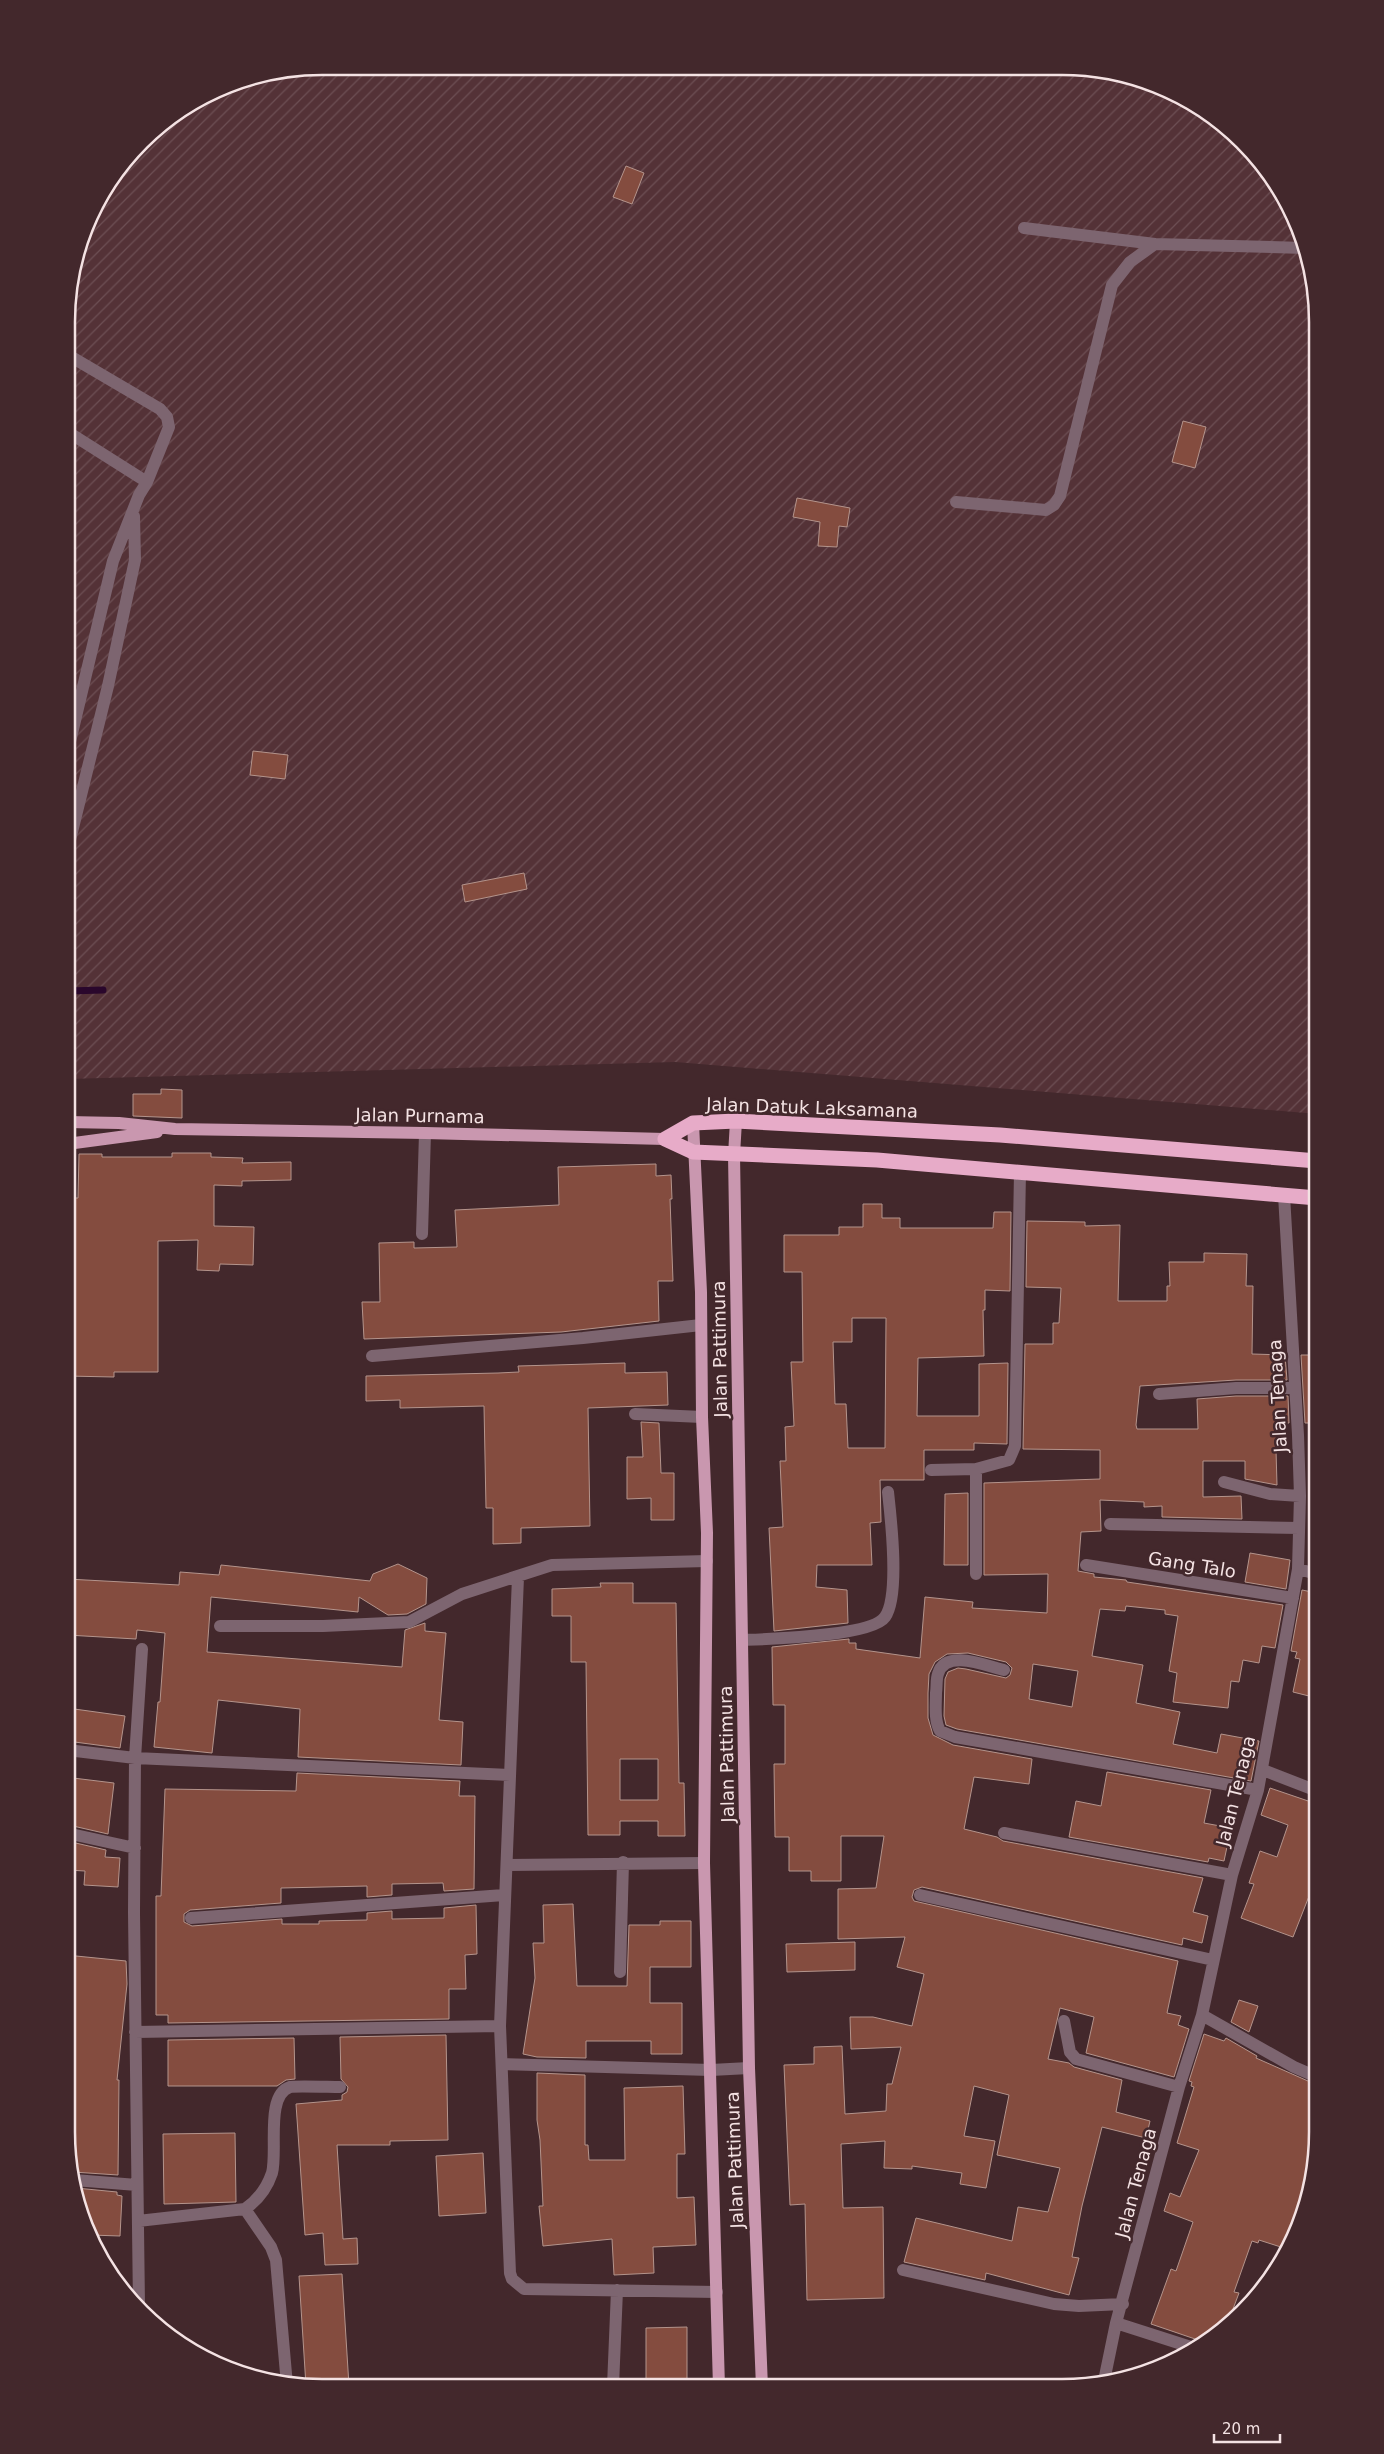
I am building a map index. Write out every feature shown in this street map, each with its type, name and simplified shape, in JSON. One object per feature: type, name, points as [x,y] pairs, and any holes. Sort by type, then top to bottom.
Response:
[{"type":"highway","name":"Jalan Datuk Laksamana","points":[[666,1140],[693,1123],[736,1121],[1000,1136],[1309,1160]]},
{"type":"highway","points":[[666,1140],[693,1152],[877,1160],[1309,1197]]},
{"type":"main road","name":"Jalan Pattimura","points":[[736,1121],[734,1155],[749,2068],[762,2379]]},
{"type":"main road","name":"Jalan Purnama","points":[[75,1122],[119,1123],[175,1129],[425,1133],[666,1140]]},
{"type":"main road","name":"Jalan Pattimura","points":[[693,1123],[701,1325],[707,1561],[704,1863],[719,2379]]},
{"type":"main road","name":"Jalan Purnama","points":[[75,1143],[102,1141],[175,1129]]},
{"type":"street","points":[[1024,228],[1155,244],[1298,248]]},
{"type":"street","points":[[956,502],[1046,510],[1054,505],[1060,496],[1112,285],[1130,262],[1155,244]]},
{"type":"street","points":[[75,359],[160,409],[167,418],[169,427],[113,561],[75,722]]},
{"type":"street","points":[[75,436],[147,482]]},
{"type":"street","points":[[75,820],[108,686],[135,560],[134,511]]},
{"type":"street","points":[[86,679],[108,686]]},
{"type":"street","points":[[422,1234],[425,1133]]},
{"type":"street","points":[[931,1470],[976,1470],[1009,1460],[1015,1446],[1020,1172]]},
{"type":"street","name":"Jalan Tenaga","points":[[1105,2375],[1116,2323],[1123,2304],[1179,2087],[1202,2016],[1232,1875],[1263,1770],[1298,1569],[1300,1496],[1296,1388],[1284,1195]]},
{"type":"street","points":[[372,1356],[583,1338],[701,1325]]},
{"type":"street","points":[[1160,1394],[1236,1388],[1296,1388]]},
{"type":"street","points":[[635,1414],[702,1417]]},
{"type":"street","points":[[976,1470],[976,1574]]},
{"type":"street","points":[[1224,1482],[1270,1494],[1300,1496]]},
{"type":"street","points":[[743,1640],[813,1637],[876,1625],[885,1617],[893,1597],[888,1492]]},
{"type":"street","points":[[1110,1524],[1299,1528]]},
{"type":"street","points":[[220,1626],[324,1626],[409,1622],[462,1594],[552,1565],[707,1561]]},
{"type":"street","name":"Gang Talo","points":[[1086,1566],[1293,1598]]},
{"type":"street","points":[[1298,1569],[1309,1572]]},
{"type":"street","points":[[518,1577],[500,2026],[512,2279],[524,2289],[716,2292]]},
{"type":"street","points":[[139,2298],[135,2032],[135,1758],[142,1649]]},
{"type":"street","points":[[1004,1670],[958,1660],[946,1662],[940,1668],[937,1675],[936,1712],[940,1731],[955,1737],[1258,1790]]},
{"type":"street","points":[[75,1751],[135,1758],[510,1775]]},
{"type":"street","points":[[1263,1770],[1309,1788]]},
{"type":"street","points":[[1004,1833],[1232,1875]]},
{"type":"street","points":[[75,1835],[135,1848]]},
{"type":"street","points":[[620,1972],[624,1862]]},
{"type":"street","points":[[506,1865],[624,1862],[704,1863]]},
{"type":"street","points":[[191,1918],[504,1895]]},
{"type":"street","points":[[920,1895],[1213,1960]]},
{"type":"street","points":[[1202,2016],[1309,2074]]},
{"type":"street","points":[[1064,2021],[1070,2052],[1076,2059],[1179,2087]]},
{"type":"street","points":[[135,2032],[500,2026]]},
{"type":"street","points":[[502,2064],[711,2070],[749,2068]]},
{"type":"street","points":[[138,2221],[245,2209],[256,2201],[267,2185],[272,2172],[275,2155],[275,2103],[279,2095],[290,2087],[340,2087]]},
{"type":"street","points":[[80,2181],[137,2186]]},
{"type":"street","points":[[245,2209],[271,2247],[276,2260],[286,2376]]},
{"type":"street","points":[[903,2270],[1054,2304],[1079,2306],[1123,2304]]},
{"type":"street","points":[[613,2379],[616,2290]]},
{"type":"street","points":[[1116,2323],[1187,2346]]},
{"type":"shaded area","points":[[322,75],[1062,75],[1094,77],[1126,83],[1171,100],[1186,108],[1225,136],[1258,172],[1276,198],[1290,227],[1301,258],[1307,290],[1309,322],[1309,1113],[675,1062],[75,1079],[75,322],[77,290],[83,258],[100,213],[108,198],[136,159],[172,126],[198,108],[227,94],[258,83],[290,77]]},
{"type":"building","points":[[626,166],[644,173],[632,204],[613,197]]},
{"type":"building","points":[[1183,421],[1206,427],[1195,468],[1172,462]]},
{"type":"building","points":[[797,498],[850,508],[847,527],[839,526],[837,547],[818,546],[820,522],[793,517]]},
{"type":"building","points":[[253,751],[288,755],[285,779],[250,775]]},
{"type":"building","points":[[524,873],[527,889],[465,902],[462,885]]},
{"type":"building","points":[[161,1089],[182,1090],[182,1118],[133,1116],[133,1094],[161,1094]]},
{"type":"building","points":[[172,1153],[211,1153],[211,1157],[243,1158],[242,1163],[291,1162],[291,1180],[242,1181],[242,1186],[214,1185],[214,1226],[254,1227],[253,1265],[220,1264],[219,1271],[197,1270],[198,1240],[158,1241],[158,1372],[114,1372],[114,1377],[75,1376],[75,1198],[78,1198],[79,1154],[102,1154],[102,1157],[172,1157]]},
{"type":"building","points":[[656,1164],[656,1176],[671,1175],[672,1199],[670,1199],[673,1281],[658,1281],[659,1321],[561,1332],[364,1339],[362,1302],[380,1302],[379,1243],[414,1242],[414,1248],[457,1247],[455,1210],[559,1205],[558,1167]]},
{"type":"building","points":[[863,1204],[882,1204],[882,1218],[900,1218],[900,1228],[993,1228],[994,1212],[1011,1212],[1010,1291],[985,1290],[985,1310],[983,1310],[984,1356],[918,1358],[917,1416],[979,1416],[979,1364],[1008,1363],[1007,1444],[974,1443],[974,1450],[924,1450],[924,1480],[880,1480],[881,1522],[870,1523],[872,1565],[817,1565],[816,1587],[847,1590],[848,1623],[774,1631],[769,1528],[783,1527],[780,1461],[786,1461],[785,1427],[794,1426],[791,1362],[803,1362],[802,1272],[784,1272],[784,1235],[839,1235],[839,1227],[863,1227]],"holes":[[[852,1318],[886,1318],[885,1448],[848,1448],[846,1404],[835,1404],[833,1342],[852,1342]]]},
{"type":"building","points":[[1027,1221],[1085,1222],[1085,1226],[1120,1225],[1118,1301],[1167,1301],[1167,1286],[1170,1286],[1169,1262],[1204,1262],[1204,1253],[1247,1254],[1246,1286],[1253,1286],[1252,1354],[1285,1355],[1287,1380],[1236,1380],[1140,1386],[1136,1425],[1137,1429],[1198,1429],[1197,1399],[1236,1396],[1288,1396],[1289,1423],[1280,1423],[1280,1450],[1276,1450],[1277,1485],[1245,1479],[1245,1461],[1203,1461],[1203,1497],[1241,1496],[1242,1519],[1162,1517],[1162,1506],[1144,1507],[1144,1502],[1100,1500],[1101,1531],[1081,1532],[1078,1571],[1094,1574],[1094,1577],[1126,1580],[1127,1582],[1283,1605],[1275,1648],[1262,1646],[1259,1663],[1243,1660],[1239,1682],[1231,1681],[1228,1708],[1173,1702],[1177,1673],[1169,1671],[1178,1616],[1165,1614],[1165,1610],[1126,1606],[1125,1611],[1100,1609],[1092,1656],[1143,1665],[1136,1703],[1180,1712],[1173,1744],[1217,1753],[1221,1734],[1259,1741],[1251,1781],[957,1729],[946,1725],[944,1716],[945,1679],[948,1672],[958,1668],[1006,1678],[1010,1675],[1012,1668],[1006,1662],[968,1653],[947,1654],[935,1662],[929,1674],[928,1693],[928,1718],[933,1735],[953,1745],[1032,1759],[1029,1784],[974,1777],[964,1829],[997,1837],[1003,1841],[1203,1878],[1193,1912],[1208,1916],[1202,1943],[1183,1938],[1182,1945],[922,1887],[914,1890],[912,1897],[914,1901],[1178,1961],[1167,2013],[1181,2016],[1178,2025],[1189,2029],[1174,2077],[1086,2053],[1094,2017],[1060,2008],[1048,2059],[1069,2063],[1074,2067],[1122,2080],[1116,2112],[1150,2121],[1146,2138],[1102,2127],[1082,2206],[1072,2257],[1079,2258],[1069,2295],[986,2273],[985,2280],[904,2262],[916,2218],[1012,2241],[1018,2207],[1048,2212],[1060,2168],[997,2155],[1009,2095],[974,2086],[964,2136],[995,2141],[986,2188],[960,2184],[962,2173],[912,2166],[912,2169],[884,2168],[885,2141],[841,2144],[843,2208],[883,2207],[884,2298],[807,2300],[805,2204],[790,2205],[784,2065],[814,2064],[814,2047],[842,2046],[845,2114],[886,2111],[887,2084],[892,2084],[901,2047],[851,2049],[850,2017],[873,2017],[912,2026],[924,1974],[897,1967],[905,1937],[838,1939],[838,1889],[876,1888],[884,1836],[841,1836],[841,1881],[811,1881],[811,1871],[789,1871],[789,1837],[775,1837],[774,1764],[785,1764],[785,1705],[773,1705],[772,1647],[849,1639],[849,1643],[856,1643],[856,1649],[920,1658],[925,1597],[973,1602],[972,1608],[1047,1613],[1048,1574],[984,1575],[984,1483],[1100,1479],[1100,1450],[1023,1449],[1025,1344],[1053,1344],[1053,1323],[1059,1323],[1061,1288],[1026,1287]],"holes":[[[1033,1664],[1078,1671],[1072,1707],[1029,1699]]]},
{"type":"building","points":[[1301,1355],[1309,1355],[1309,1423],[1305,1423]]},
{"type":"building","points":[[625,1363],[625,1373],[667,1372],[668,1405],[588,1408],[590,1526],[521,1528],[521,1543],[493,1544],[493,1508],[486,1508],[484,1406],[400,1408],[400,1400],[366,1401],[366,1376],[519,1372],[518,1366]]},
{"type":"building","points":[[641,1422],[659,1423],[661,1473],[674,1473],[674,1520],[651,1520],[651,1498],[627,1499],[627,1457],[643,1457]]},
{"type":"building","points":[[968,1493],[968,1565],[944,1565],[945,1494]]},
{"type":"building","points":[[1250,1553],[1290,1560],[1286,1589],[1245,1582]]},
{"type":"building","points":[[398,1564],[427,1578],[426,1604],[407,1614],[388,1615],[359,1597],[358,1612],[211,1597],[207,1652],[402,1667],[405,1630],[425,1623],[425,1631],[446,1633],[439,1720],[463,1722],[461,1765],[298,1757],[300,1709],[218,1700],[212,1753],[154,1747],[158,1702],[160,1702],[165,1633],[137,1630],[136,1639],[75,1635],[75,1579],[179,1585],[180,1572],[219,1575],[221,1565],[370,1581],[373,1574]]},
{"type":"building","points":[[600,1583],[633,1583],[633,1603],[676,1603],[679,1783],[684,1783],[685,1836],[658,1836],[658,1821],[620,1821],[620,1835],[588,1835],[586,1662],[571,1662],[571,1616],[552,1616],[552,1589],[601,1587]],"holes":[[[620,1759],[658,1759],[658,1800],[620,1800]]]},
{"type":"building","points":[[1302,1590],[1309,1591],[1309,1696],[1293,1692],[1300,1659],[1295,1658],[1297,1652],[1291,1651]]},
{"type":"building","points":[[75,1709],[125,1716],[120,1748],[75,1742]]},
{"type":"building","points":[[1107,1772],[1211,1790],[1204,1823],[1231,1828],[1224,1861],[1209,1858],[1208,1862],[1069,1837],[1076,1801],[1101,1806]]},
{"type":"building","points":[[297,1773],[460,1781],[459,1796],[475,1796],[474,1889],[444,1891],[443,1883],[392,1884],[392,1895],[367,1897],[367,1886],[281,1888],[281,1903],[190,1910],[184,1914],[184,1922],[192,1926],[282,1919],[282,1924],[319,1924],[319,1921],[367,1920],[367,1913],[392,1911],[392,1919],[444,1918],[444,1908],[476,1905],[477,1954],[465,1955],[466,1989],[449,1989],[449,2019],[168,2023],[168,2015],[156,2015],[156,1896],[161,1896],[165,1789],[296,1791]]},
{"type":"building","points":[[75,1778],[114,1783],[108,1834],[75,1826]]},
{"type":"building","points":[[1270,1788],[1309,1801],[1309,1896],[1293,1937],[1241,1918],[1254,1884],[1249,1883],[1260,1851],[1277,1857],[1288,1825],[1261,1815]]},
{"type":"building","points":[[75,1843],[106,1850],[105,1857],[120,1858],[118,1887],[84,1885],[85,1871],[75,1870]]},
{"type":"building","points":[[573,1904],[577,1986],[627,1986],[629,1925],[660,1925],[660,1921],[691,1921],[691,1967],[650,1967],[650,2003],[682,2003],[682,2054],[651,2054],[651,2041],[586,2041],[586,2058],[537,2057],[523,2054],[535,1978],[533,1943],[544,1943],[543,1905]]},
{"type":"building","points":[[855,1942],[855,1970],[787,1972],[786,1944]]},
{"type":"building","points":[[75,1956],[126,1961],[127,1984],[117,2080],[119,2080],[118,2175],[79,2172],[75,2132]]},
{"type":"building","points":[[1239,2000],[1258,2006],[1249,2032],[1231,2022]]},
{"type":"building","points":[[1204,2034],[1224,2041],[1226,2038],[1257,2056],[1256,2058],[1309,2081],[1307,2164],[1301,2196],[1284,2241],[1281,2247],[1259,2240],[1258,2243],[1252,2241],[1234,2292],[1239,2293],[1232,2312],[1196,2339],[1151,2324],[1171,2269],[1176,2271],[1193,2222],[1164,2211],[1170,2193],[1180,2197],[1199,2150],[1177,2143],[1194,2087],[1191,2086],[1192,2082],[1189,2081]]},
{"type":"building","points":[[446,2035],[448,2140],[390,2141],[390,2145],[337,2145],[343,2239],[357,2238],[358,2264],[325,2265],[323,2233],[305,2235],[296,2104],[342,2100],[342,2095],[347,2092],[348,2087],[341,2079],[340,2037]]},
{"type":"building","points":[[294,2038],[295,2079],[286,2080],[277,2086],[168,2086],[168,2040]]},
{"type":"building","points":[[537,2073],[585,2075],[585,2145],[588,2145],[589,2160],[625,2160],[624,2088],[683,2086],[685,2154],[677,2154],[677,2198],[694,2197],[696,2245],[653,2247],[654,2273],[614,2275],[612,2239],[543,2246],[539,2206],[543,2206],[540,2140],[537,2120]]},
{"type":"building","points":[[235,2133],[236,2202],[164,2204],[163,2134]]},
{"type":"building","points":[[483,2153],[486,2213],[439,2216],[436,2156]]},
{"type":"building","points":[[82,2189],[117,2192],[117,2195],[122,2196],[120,2236],[98,2235],[88,2212]]},
{"type":"building","points":[[342,2274],[349,2379],[305,2378],[299,2276]]},
{"type":"building","points":[[687,2327],[687,2379],[646,2379],[646,2328]]},
{"type":"waterway","points":[[75,991],[103,990]]}]
